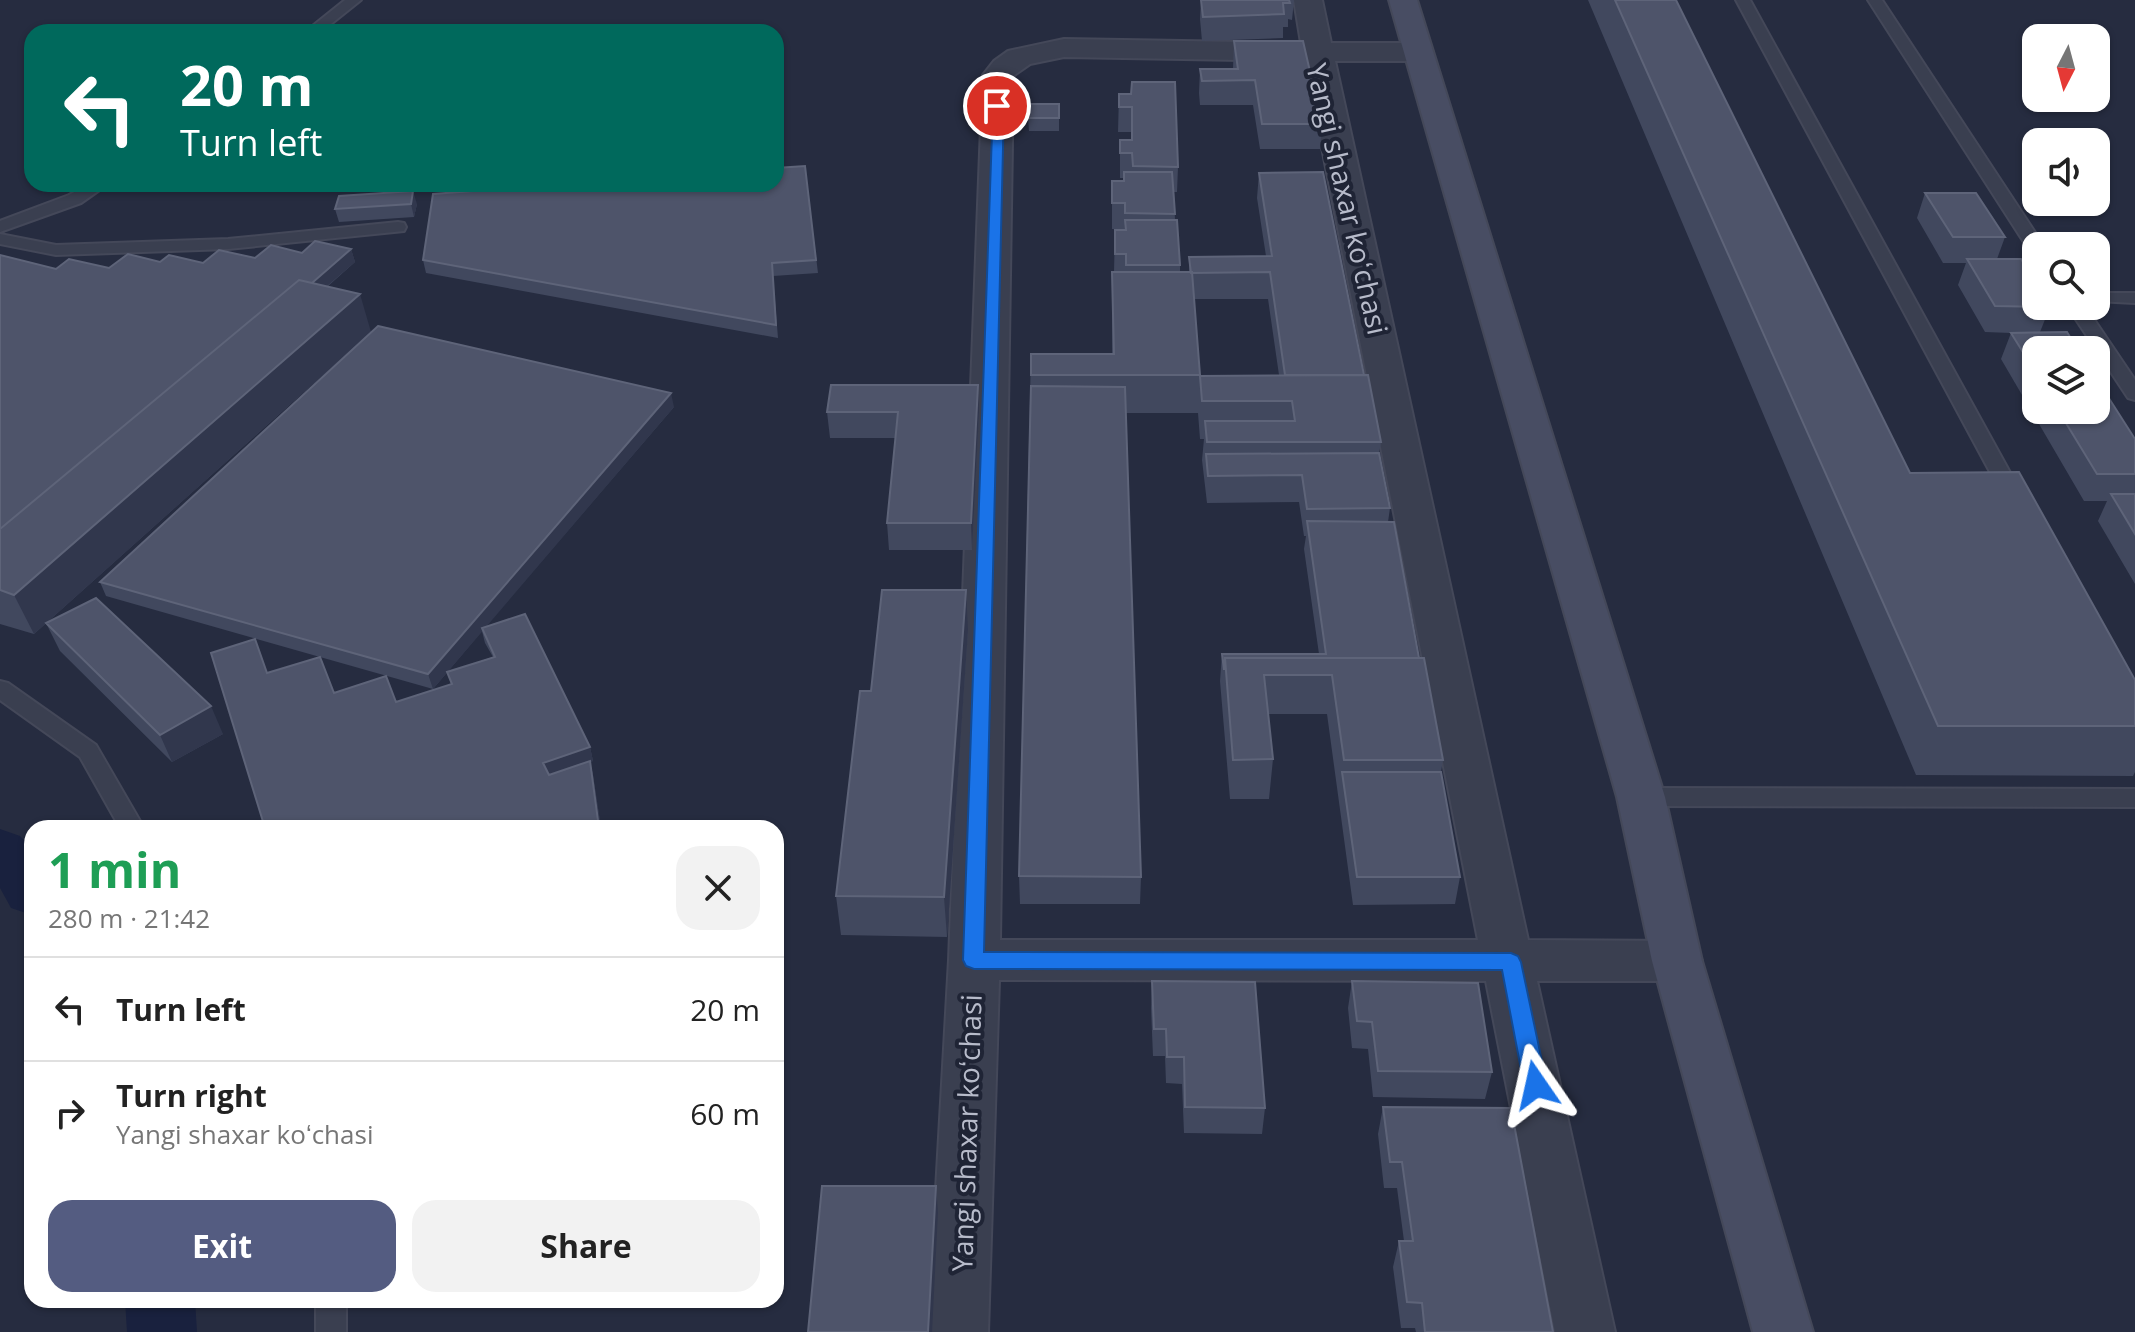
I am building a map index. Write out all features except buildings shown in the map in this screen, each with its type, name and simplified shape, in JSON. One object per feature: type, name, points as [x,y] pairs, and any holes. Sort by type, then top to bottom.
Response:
[{"type":"main road","points":[[1403,0],[1641,797],[1677,961],[1783,1332]]},
{"type":"street","points":[[1308,0],[1318,52],[1418,52]]},
{"type":"street","name":"Yangi shaxar koʻchasi","points":[[958,1332],[974,960],[998,75],[1008,61],[1029,53],[1064,48],[1318,52],[1511,962],[1585,1332]]},
{"type":"street","points":[[974,960],[1677,961]]},
{"type":"lane","points":[[322,24],[354,0]]},
{"type":"lane","points":[[1743,0],[2022,512]]},
{"type":"lane","points":[[1875,0],[2026,232]]},
{"type":"lane","points":[[0,227],[87,192]]},
{"type":"lane","points":[[0,239],[56,250],[228,244],[398,227]]},
{"type":"lane","points":[[2110,297],[2135,298]]},
{"type":"lane","points":[[2085,320],[2135,394]]},
{"type":"lane","points":[[0,689],[88,751],[127,820]]},
{"type":"lane","points":[[1641,797],[2135,798]]},
{"type":"lane","points":[[331,1308],[331,1332]]},
{"type":"waterway","points":[[0,851],[24,877]]},
{"type":"waterway","points":[[160,1308],[162,1332]]},
{"type":"route","points":[[997,106],[974,960],[1511,962],[1536,1085]]}]
